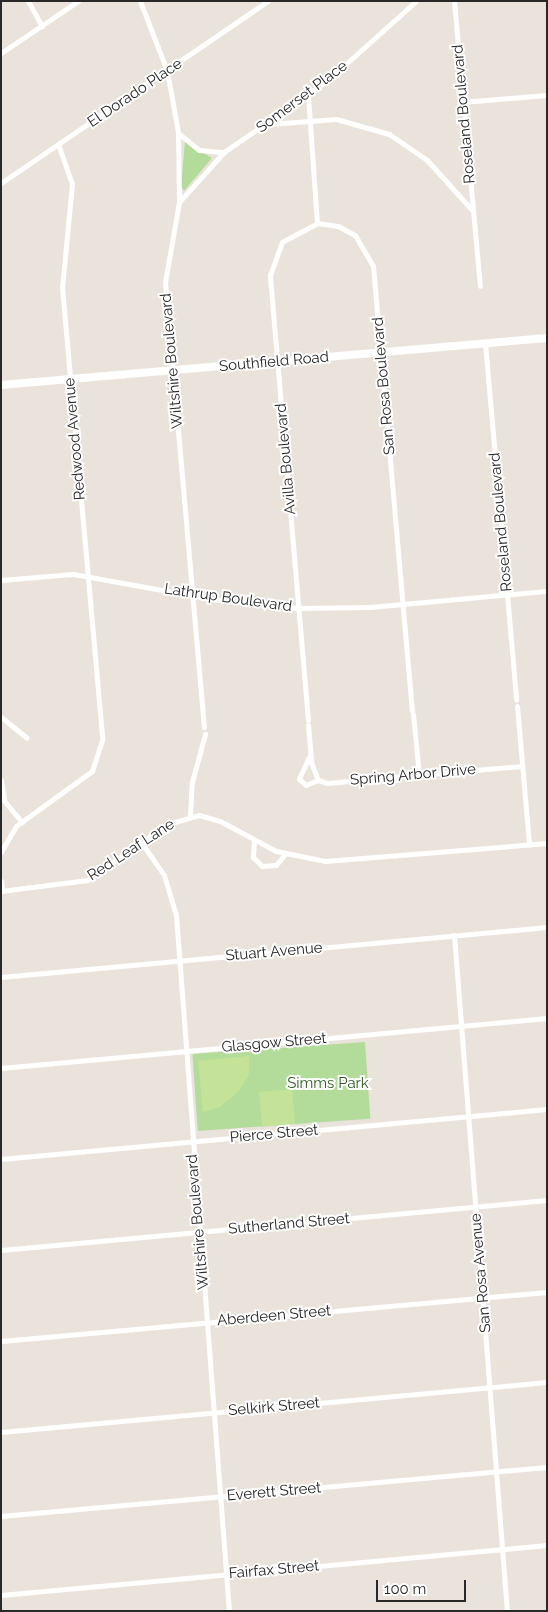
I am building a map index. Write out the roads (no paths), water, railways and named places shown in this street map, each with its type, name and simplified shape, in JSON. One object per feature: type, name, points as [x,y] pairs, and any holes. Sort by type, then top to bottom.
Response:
[{"type":"main road","name":"Southfield Road","points":[[1,385],[547,338]]},
{"type":"street","points":[[28,1],[42,26]]},
{"type":"street","points":[[1,53],[78,1]]},
{"type":"street","name":"Wiltshire Boulevard","points":[[140,1],[167,71],[178,132],[179,202],[165,269],[204,727]]},
{"type":"street","name":"El Dorado Place","points":[[1,183],[268,1]]},
{"type":"street","name":"Somerset Place","points":[[179,202],[224,152],[270,124],[308,95],[416,1]]},
{"type":"street","name":"Roseland Boulevard","points":[[454,1],[480,286]]},
{"type":"street","points":[[308,95],[317,223]]},
{"type":"street","points":[[463,102],[547,95]]},
{"type":"street","points":[[270,124],[309,118],[350,122],[390,134],[427,160],[473,211]]},
{"type":"street","points":[[178,132],[199,150],[224,152]]},
{"type":"street","name":"Redwood Avenue","points":[[1,852],[22,822],[92,771],[102,739],[61,271],[72,189],[58,144]]},
{"type":"street","name":"San Rosa Boulevard","points":[[317,223],[351,232],[370,254],[419,775]]},
{"type":"street","name":"Avilla Boulevard","points":[[317,223],[286,238],[271,262],[277,362],[310,754],[318,780]]},
{"type":"street","name":"Roseland Boulevard","points":[[484,343],[529,844]]},
{"type":"street","name":"Lathrup Boulevard","points":[[1,580],[40,573],[87,575],[193,595],[298,608],[403,604],[547,591]]},
{"type":"street","points":[[1,716],[27,738]]},
{"type":"street","points":[[190,816],[192,782],[204,734]]},
{"type":"street","name":"Avilla Boulevard","points":[[306,785],[299,775],[310,754]]},
{"type":"street","name":"Spring Arbor Drive","points":[[306,785],[318,780],[419,775],[522,766]]},
{"type":"street","points":[[1,780],[3,797],[22,822]]},
{"type":"street","name":"Red Leaf Lane","points":[[2,891],[87,880],[168,824],[190,816],[216,819],[254,841],[285,854],[340,862],[547,843]]},
{"type":"street","points":[[254,841],[253,857],[262,866],[276,865],[285,854]]},
{"type":"street","name":"Wiltshire Boulevard","points":[[141,842],[172,894],[229,1611]]},
{"type":"street","points":[[1,881],[2,891]]},
{"type":"street","name":"Stuart Avenue","points":[[1,977],[547,927]]},
{"type":"street","name":"San Rosa Avenue","points":[[454,935],[508,1611]]},
{"type":"street","name":"Glasgow Street","points":[[1,1068],[547,1018]]},
{"type":"street","name":"Pierce Street","points":[[1,1159],[547,1109]]},
{"type":"street","name":"Sutherland Street","points":[[1,1250],[547,1200]]},
{"type":"street","name":"Aberdeen Street","points":[[1,1341],[547,1292]]},
{"type":"street","name":"Selkirk Street","points":[[1,1432],[547,1382]]},
{"type":"street","name":"Everett Street","points":[[1,1516],[547,1467]]},
{"type":"street","name":"Fairfax Street","points":[[1,1595],[547,1545]]},
{"type":"park label","name":"Simms Park","points":[[328,1084]]}]
